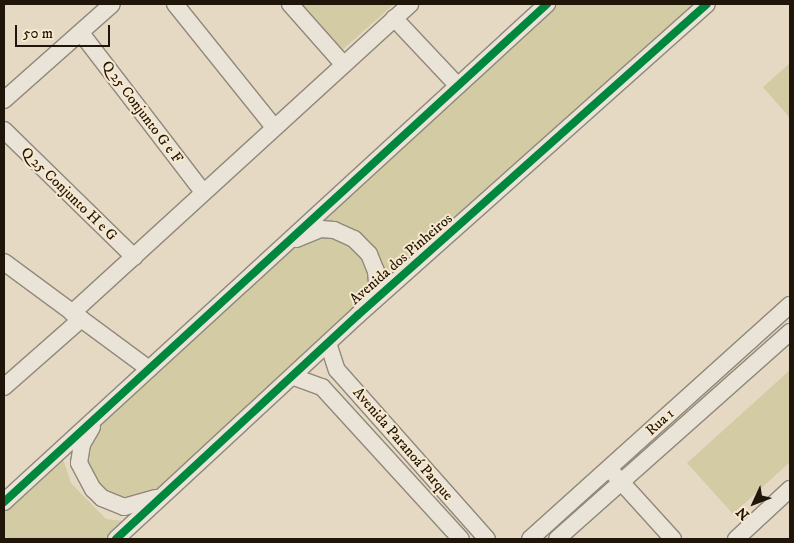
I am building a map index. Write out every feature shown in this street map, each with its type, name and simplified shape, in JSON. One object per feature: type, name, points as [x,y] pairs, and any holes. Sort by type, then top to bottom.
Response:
[{"type":"street","points":[[4,100],[112,4]]},
{"type":"street","points":[[175,4],[274,127]]},
{"type":"street","points":[[290,4],[344,65]]},
{"type":"street","points":[[7,379],[77,316],[134,257],[203,192],[410,4]]},
{"type":"street","points":[[4,502],[547,4]]},
{"type":"street","name":"Avenida dos Pinheiros","points":[[116,539],[294,377],[358,314],[706,4]]},
{"type":"street","points":[[394,18],[458,86]]},
{"type":"street","name":"Q 25 Conjunto G e F","points":[[81,33],[203,192]]},
{"type":"street","name":"Q 25 Conjunto H e G","points":[[4,130],[134,257]]},
{"type":"street","points":[[287,242],[321,229],[334,230],[354,239],[368,254],[376,271],[377,283],[373,302],[358,314]]},
{"type":"street","points":[[4,262],[149,369]]},
{"type":"street","name":"Rua 1","points":[[530,539],[790,305]]},
{"type":"street","name":"Rua 1","points":[[557,539],[790,332]]},
{"type":"street","name":"Avenida Paranoá Parque","points":[[328,343],[337,370],[487,539]]},
{"type":"street","name":"Avenida Paranoá Parque","points":[[294,377],[322,388],[461,539]]},
{"type":"street","points":[[98,416],[82,444],[79,464],[93,488],[102,498],[124,507],[138,505],[165,494]]},
{"type":"street","points":[[609,469],[673,539]]},
{"type":"street","points":[[736,539],[790,489]]},
{"type":"shaded area","points":[[296,4],[394,4],[340,52]]},
{"type":"shaded area","points":[[551,4],[699,4],[379,293],[373,251],[313,225]]},
{"type":"shaded area","points":[[790,63],[790,116],[789,117],[763,87]]},
{"type":"shaded area","points":[[322,234],[351,245],[363,259],[370,273],[367,300],[163,489],[127,502],[99,485],[84,463],[86,444],[103,420],[291,246]]},
{"type":"shaded area","points":[[790,370],[790,462],[733,514],[687,463]]},
{"type":"shaded area","points":[[62,456],[71,483],[106,519],[132,522],[112,539],[4,539],[4,511]]},
{"type":"cycle path","points":[[4,502],[547,4]]},
{"type":"cycle path","points":[[116,539],[358,315],[707,4]]}]
